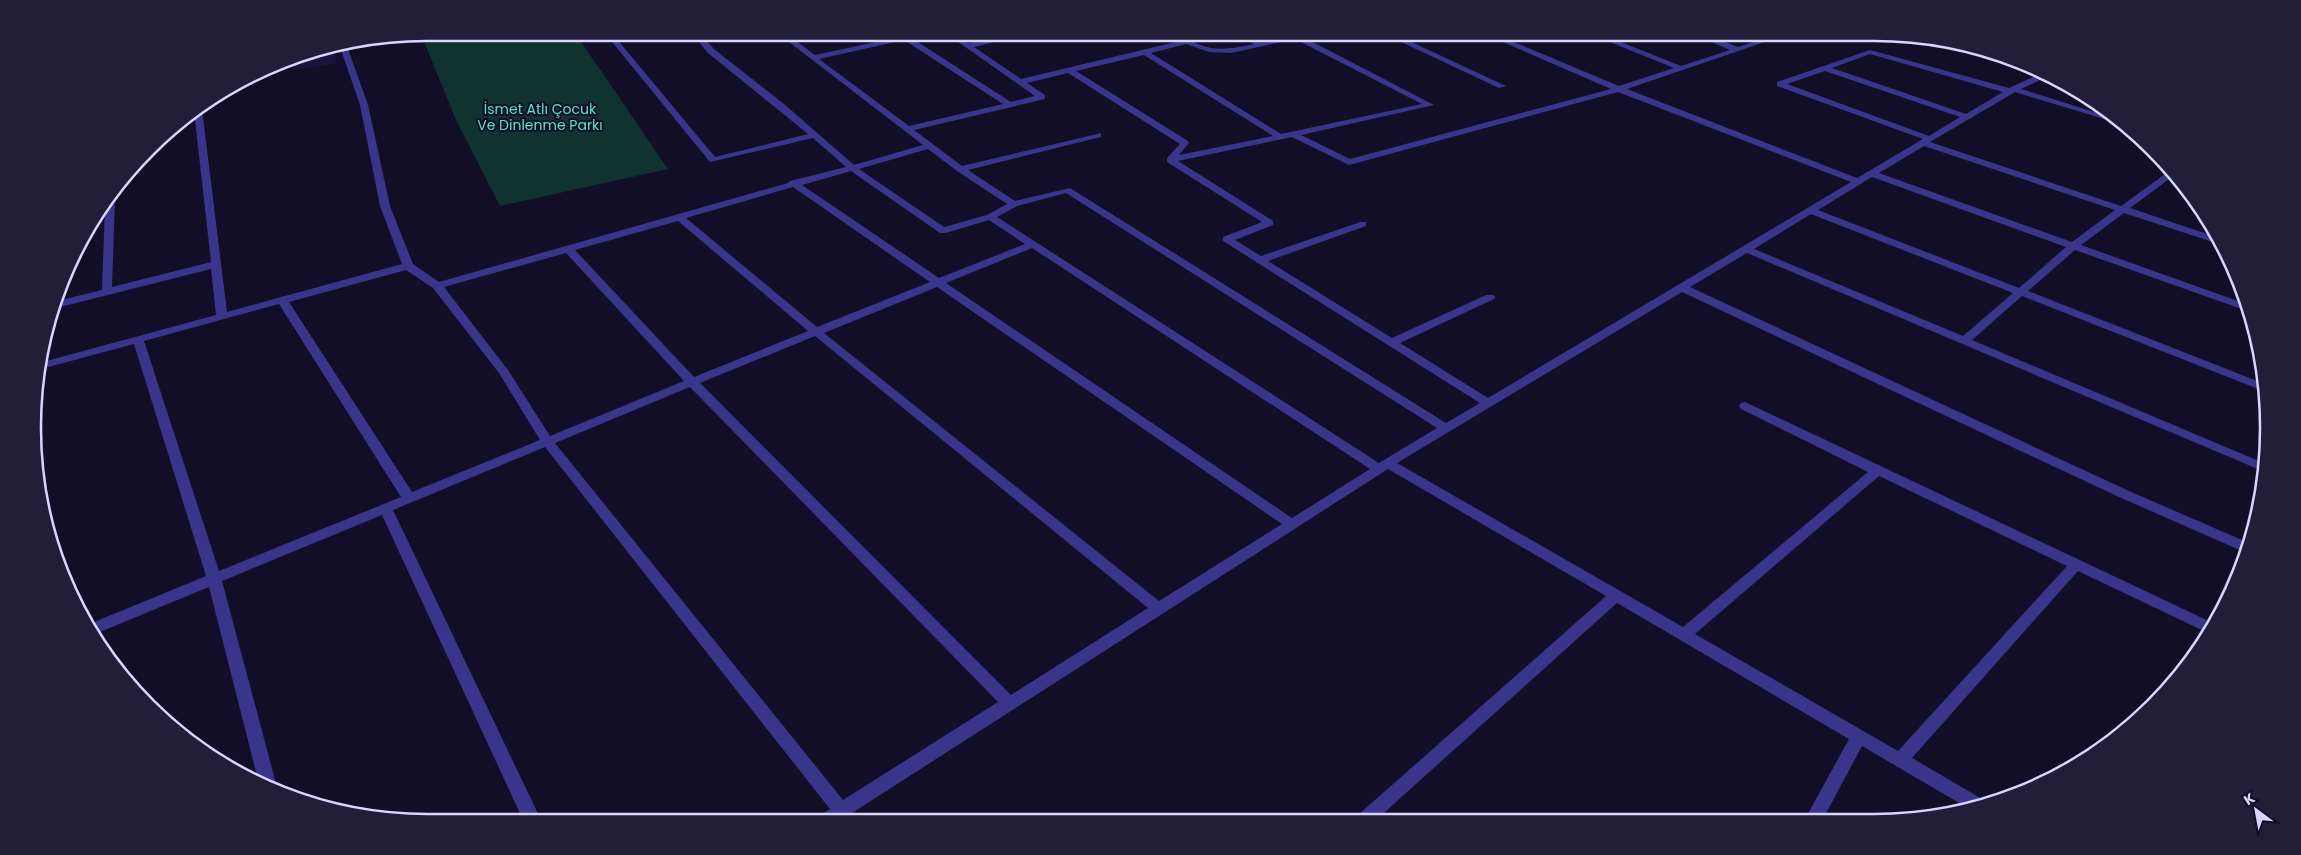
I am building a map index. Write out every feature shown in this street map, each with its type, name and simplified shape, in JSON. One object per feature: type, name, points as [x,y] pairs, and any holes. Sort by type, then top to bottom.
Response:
[{"type":"street","points":[[615,41],[714,160],[814,135]]},
{"type":"street","points":[[702,41],[710,50],[851,167],[943,232],[990,217],[1014,204],[1068,190],[1446,428]]},
{"type":"street","points":[[791,41],[960,169],[1014,204]]},
{"type":"street","points":[[813,58],[890,41]]},
{"type":"street","points":[[909,41],[1010,105]]},
{"type":"street","points":[[907,129],[1042,97],[960,41]]},
{"type":"street","points":[[967,46],[990,41]]},
{"type":"street","points":[[1254,41],[1260,44]]},
{"type":"street","points":[[1020,82],[1187,42],[1209,50],[1231,51],[1276,41]]},
{"type":"street","points":[[1170,160],[1430,105],[1305,41]]},
{"type":"street","points":[[1403,41],[1502,86]]},
{"type":"street","points":[[1504,41],[1619,90],[1858,182]]},
{"type":"street","points":[[1611,41],[1682,69]]},
{"type":"street","points":[[1715,41],[1738,50]]},
{"type":"street","points":[[1292,133],[1349,162],[1619,90],[1764,41]]},
{"type":"street","points":[[345,51],[364,105],[385,206],[408,266],[437,286],[504,372],[547,441],[841,810]]},
{"type":"street","points":[[1145,52],[1279,136]]},
{"type":"street","points":[[2105,118],[2012,90],[1870,52],[1780,84],[1926,141],[2210,238]]},
{"type":"street","points":[[1825,68],[1967,117]]},
{"type":"street","points":[[1069,70],[1185,144],[1170,160]]},
{"type":"street","points":[[835,814],[1383,466],[2012,90],[2037,78]]},
{"type":"street","points":[[199,116],[222,316]]},
{"type":"street","points":[[960,169],[1098,135]]},
{"type":"street","points":[[437,286],[929,146]]},
{"type":"street","points":[[1170,160],[1270,223],[1227,239],[1488,403]]},
{"type":"street","points":[[1872,174],[2240,305]]},
{"type":"street","points":[[1964,341],[2073,246],[2167,177]]},
{"type":"street","points":[[794,183],[1291,524]]},
{"type":"street","points":[[107,292],[110,208]]},
{"type":"street","points":[[1810,210],[2257,384]]},
{"type":"street","points":[[678,216],[816,332],[1159,608]]},
{"type":"street","points":[[990,217],[1031,246],[1383,466],[1685,634],[1971,801]]},
{"type":"street","points":[[1260,260],[1363,224]]},
{"type":"street","points":[[97,627],[547,441],[1031,246]]},
{"type":"street","points":[[567,248],[692,382],[1009,703]]},
{"type":"street","points":[[1746,249],[2258,465]]},
{"type":"street","points":[[62,303],[217,264]]},
{"type":"street","points":[[47,364],[408,266]]},
{"type":"street","points":[[1681,287],[2115,490],[2241,545]]},
{"type":"street","points":[[1392,342],[1490,297]]},
{"type":"street","points":[[282,300],[409,498]]},
{"type":"street","points":[[138,339],[214,579],[266,778]]},
{"type":"street","points":[[1745,406],[2205,626]]},
{"type":"street","points":[[1685,634],[1877,470]]},
{"type":"street","points":[[385,508],[529,814]]},
{"type":"street","points":[[1900,760],[2076,565]]},
{"type":"street","points":[[1371,814],[1616,595]]},
{"type":"street","points":[[1817,814],[1859,736]]},
{"type":"green space","name":"İsmet Atlı Çocuk Ve Dinlenme Parkı","points":[[424,41],[580,41],[668,169],[500,206],[456,120]]}]
